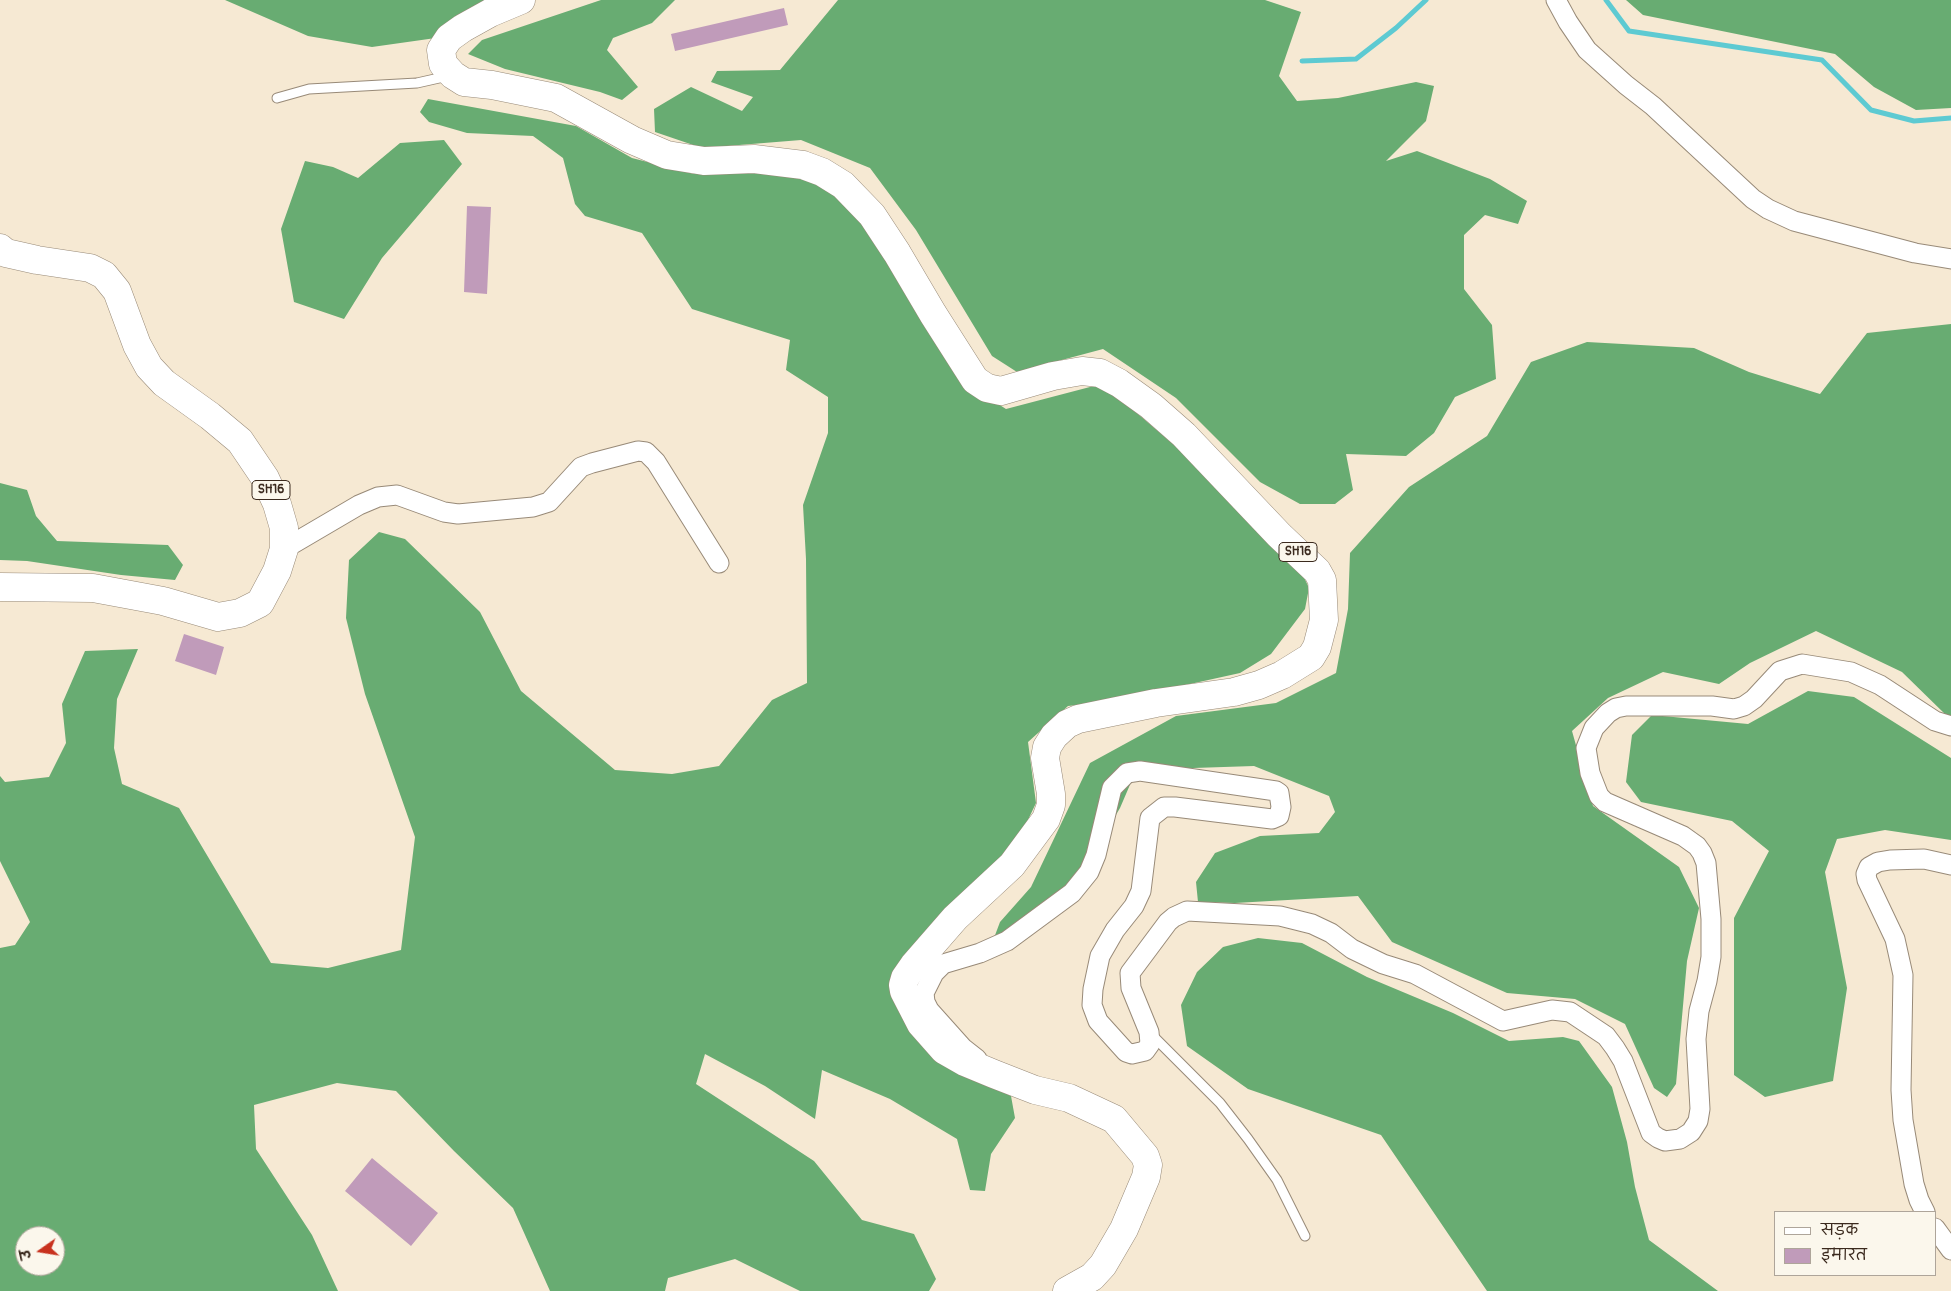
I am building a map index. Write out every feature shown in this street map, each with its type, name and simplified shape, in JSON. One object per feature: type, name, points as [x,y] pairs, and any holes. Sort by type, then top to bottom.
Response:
[{"type":"main road","points":[[453,75],[443,64],[441,50],[449,38],[476,20],[521,0]]},
{"type":"main road","name":"SH16","points":[[453,75],[464,82],[492,85],[556,98],[632,140],[667,155],[704,161],[754,160],[803,165],[822,172],[843,185],[872,215],[898,253],[933,314],[975,380],[987,388],[1001,392],[1053,376],[1082,371],[1100,373],[1151,406],[1184,435],[1279,535],[1318,571],[1322,580],[1324,620],[1318,642],[1311,657],[1282,675],[1259,685],[1234,692],[1156,703],[1078,719],[1067,724],[1054,736],[1046,747],[1045,758],[1052,794],[1051,805],[1046,819],[1012,865],[955,918],[905,978],[904,991],[921,1024],[944,1050],[965,1062],[994,1074],[1035,1090],[1069,1098],[1114,1119],[1145,1156],[1148,1165],[1146,1177],[1124,1229],[1103,1265],[1092,1277],[1067,1291]]},
{"type":"main road","name":"SH16","points":[[0,248],[6,253],[90,268],[104,275],[117,291],[137,345],[149,366],[164,383],[210,416],[240,441],[265,478],[277,504],[284,528],[284,549],[277,571],[260,603],[240,613],[218,617],[163,601],[93,588],[50,586],[0,587]]},
{"type":"street","points":[[1556,0],[1587,50],[1653,106],[1752,199],[1794,221],[1915,253],[1951,259]]},
{"type":"street","points":[[284,549],[359,505],[378,497],[397,495],[444,512],[458,514],[533,508],[549,502],[581,468],[592,463],[638,451],[646,452],[656,462],[719,563]]},
{"type":"street","points":[[994,1074],[963,1048],[930,1010],[925,1002],[924,993],[934,973],[943,964],[980,953],[1007,941],[1072,893],[1089,872],[1096,854],[1112,788],[1120,778],[1128,773],[1140,771],[1276,791],[1279,793],[1281,807],[1277,818],[1175,806],[1164,807],[1150,818],[1141,891],[1134,906],[1115,930],[1100,956],[1093,989],[1092,1005],[1098,1021],[1126,1052],[1132,1054],[1145,1051],[1150,1044],[1149,1032],[1131,988],[1130,974],[1168,922],[1187,911],[1280,916],[1312,924],[1331,932],[1352,950],[1383,964],[1415,974],[1503,1021],[1552,1010],[1570,1012],[1606,1036],[1615,1048],[1623,1061],[1651,1133],[1665,1141],[1680,1138],[1691,1132],[1698,1121],[1700,1109],[1696,1039],[1698,1011],[1707,981],[1711,947],[1711,919],[1706,863],[1697,846],[1683,836],[1605,802],[1599,796],[1590,773],[1586,748],[1594,728],[1608,713],[1616,708],[1626,706],[1712,706],[1734,709],[1744,706],[1754,699],[1780,671],[1802,664],[1851,672],[1880,685],[1935,721],[1951,726]]},
{"type":"street","points":[[1924,1211],[1914,1184],[1903,1120],[1901,1090],[1903,976],[1895,939],[1867,880],[1866,874],[1878,862],[1890,860],[1924,859],[1951,865]]},
{"type":"street","points":[[1936,1229],[1951,1250]]},
{"type":"lane","points":[[277,98],[309,90],[417,83],[453,75]]},
{"type":"lane","points":[[1149,1032],[1220,1103],[1248,1139],[1277,1180],[1305,1236]]},
{"type":"green space","points":[[225,0],[518,0],[464,34],[372,47],[308,36]]},
{"type":"green space","points":[[601,0],[675,0],[652,23],[613,38],[607,50],[638,87],[622,100],[600,92],[505,69],[468,54],[482,40]]},
{"type":"green space","points":[[838,0],[1265,0],[1301,12],[1279,76],[1297,101],[1338,98],[1416,82],[1434,86],[1426,121],[1386,161],[1417,151],[1490,179],[1527,201],[1518,224],[1485,215],[1464,235],[1464,289],[1492,325],[1496,379],[1455,397],[1434,433],[1406,456],[1346,454],[1353,490],[1335,504],[1300,504],[1260,482],[1176,398],[1103,349],[1017,372],[992,356],[916,230],[870,168],[801,140],[702,148],[655,132],[654,109],[691,87],[742,111],[753,97],[711,82],[717,71],[780,70]]},
{"type":"green space","points":[[1626,0],[1951,0],[1951,108],[1916,110],[1874,87],[1835,54],[1643,15]]},
{"type":"green space","points":[[428,99],[576,126],[632,158],[694,174],[786,172],[821,182],[873,233],[984,395],[1006,409],[1109,382],[1131,408],[1227,490],[1294,556],[1309,588],[1305,609],[1271,654],[1240,673],[1113,701],[1068,706],[1028,742],[1036,803],[1011,856],[896,988],[961,1065],[1011,1096],[1015,1118],[991,1154],[985,1191],[970,1190],[957,1139],[890,1099],[822,1070],[815,1119],[765,1086],[705,1054],[696,1084],[814,1161],[862,1220],[914,1234],[936,1279],[929,1291],[800,1291],[735,1259],[668,1278],[665,1291],[550,1291],[513,1208],[396,1091],[337,1083],[254,1105],[256,1149],[312,1235],[338,1291],[0,1291],[0,948],[15,945],[30,922],[0,861],[0,776],[5,782],[49,777],[66,743],[62,704],[85,651],[138,649],[117,699],[114,748],[122,784],[179,808],[271,963],[328,968],[401,950],[415,837],[365,694],[346,618],[349,560],[379,532],[405,539],[480,612],[521,691],[615,770],[672,774],[719,766],[772,700],[807,683],[806,559],[803,505],[828,433],[828,397],[786,370],[790,340],[692,309],[642,233],[585,216],[575,204],[563,158],[533,136],[467,133],[429,122],[420,112]]},
{"type":"green space","points":[[444,140],[462,164],[382,258],[344,319],[294,302],[281,229],[305,161],[333,167],[358,178],[400,143]]},
{"type":"green space","points":[[1951,324],[1951,717],[1947,716],[1902,672],[1816,631],[1750,663],[1719,684],[1663,672],[1608,698],[1572,731],[1593,806],[1679,867],[1699,908],[1687,961],[1676,1084],[1667,1097],[1654,1088],[1625,1024],[1575,999],[1507,993],[1392,942],[1358,896],[1235,903],[1198,902],[1196,882],[1215,853],[1260,836],[1319,833],[1335,812],[1329,796],[1254,766],[1163,769],[1132,780],[1120,808],[1076,883],[1000,943],[994,938],[1000,922],[1031,887],[1090,763],[1176,716],[1276,703],[1336,673],[1348,609],[1350,553],[1409,487],[1487,436],[1531,362],[1587,342],[1694,348],[1749,372],[1820,394],[1867,333]]},
{"type":"green space","points":[[0,483],[27,490],[36,516],[57,541],[168,545],[183,565],[175,580],[121,575],[27,561],[0,560]]},
{"type":"green space","points":[[1808,691],[1854,697],[1951,758],[1951,840],[1885,830],[1837,839],[1825,872],[1847,988],[1833,1081],[1765,1097],[1734,1075],[1734,918],[1769,851],[1732,821],[1641,802],[1626,782],[1632,735],[1652,715],[1748,724]]},
{"type":"green space","points":[[1258,938],[1302,943],[1367,977],[1453,1013],[1509,1041],[1563,1037],[1579,1041],[1612,1087],[1627,1142],[1635,1187],[1649,1240],[1718,1291],[1487,1291],[1381,1135],[1248,1089],[1187,1046],[1181,1005],[1197,972],[1223,947]]},
{"type":"building","points":[[784,8],[788,25],[675,51],[671,34]]},
{"type":"building","points":[[467,206],[491,207],[487,294],[464,292]]},
{"type":"building","points":[[184,634],[224,647],[216,675],[175,661]]},
{"type":"building","points":[[372,1158],[438,1213],[411,1246],[345,1191]]},
{"type":"waterway","points":[[1302,61],[1356,59],[1396,28],[1426,0]]},
{"type":"waterway","points":[[1606,0],[1629,31],[1822,60],[1871,110],[1914,121],[1951,118]]}]
